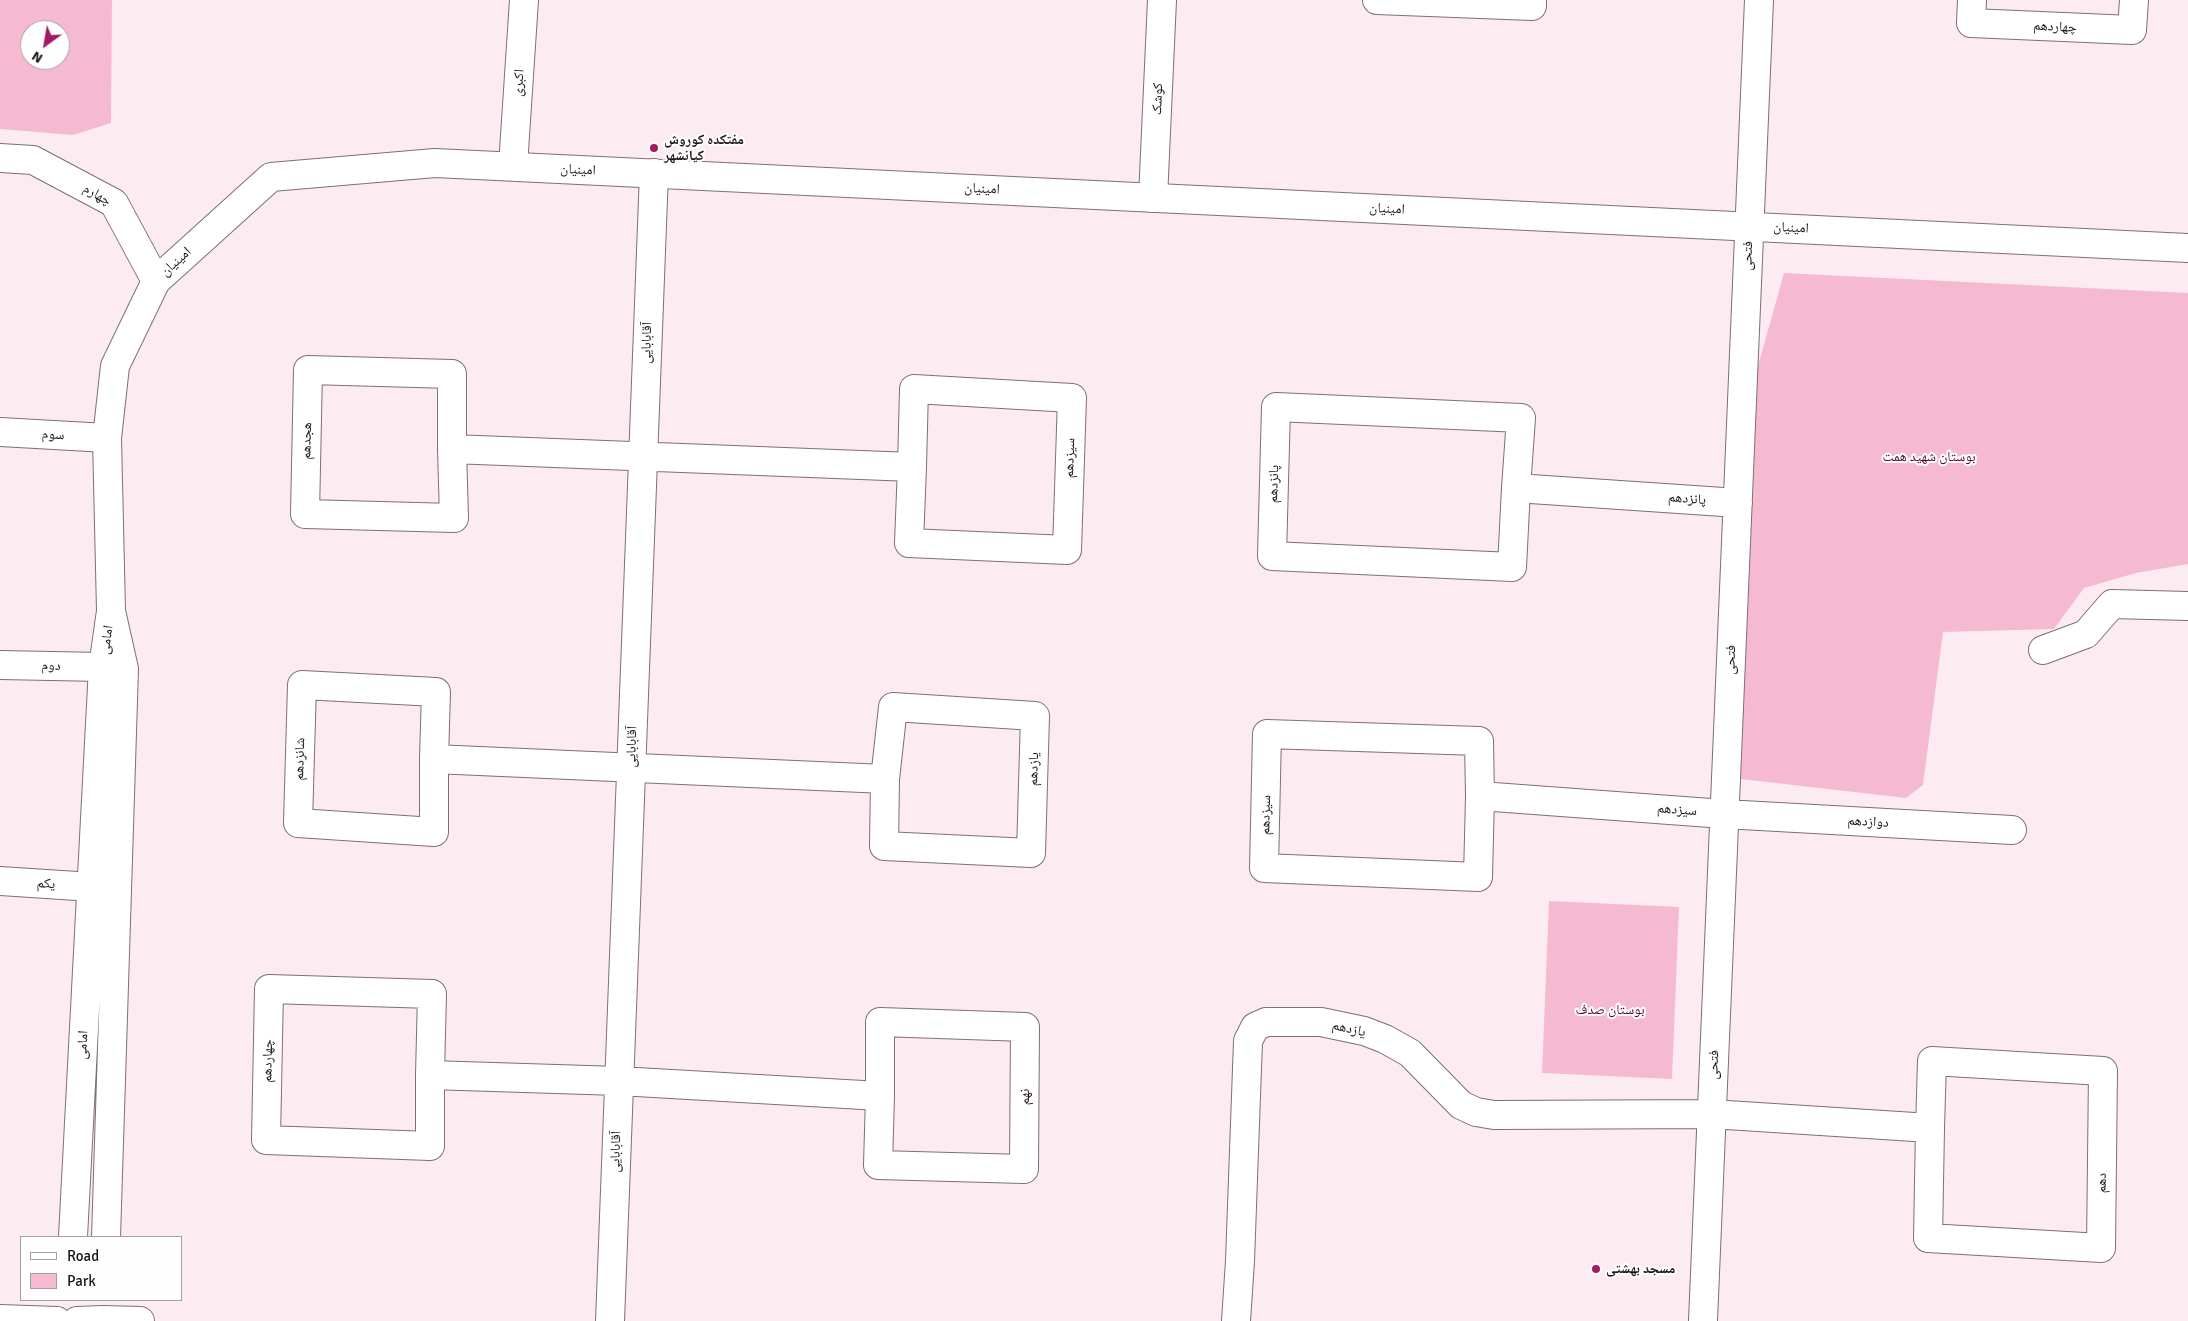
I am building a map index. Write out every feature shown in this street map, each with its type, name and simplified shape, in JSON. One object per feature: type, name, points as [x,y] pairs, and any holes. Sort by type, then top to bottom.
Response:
[{"type":"street","name":"اکبری","points":[[513,166],[524,0]]},
{"type":"street","name":"کوشک","points":[[1153,198],[1162,0]]},
{"type":"street","points":[[1378,0],[1532,6],[1532,0]]},
{"type":"street","name":"فتحی","points":[[1703,1321],[1759,0]]},
{"type":"street","name":"چهاردهم","points":[[1972,0],[1970,23],[2132,30],[2134,0]]},
{"type":"street","name":"چهارم","points":[[0,158],[33,160],[114,204],[156,280]]},
{"type":"street","name":"امینیان","points":[[111,611],[107,438],[115,366],[156,280],[271,178],[435,163],[2188,248]]},
{"type":"street","name":"آقابابایی","points":[[610,1321],[654,174]]},
{"type":"street","name":"هجدهم","points":[[308,370],[452,374],[452,449],[454,518],[305,514],[308,370]]},
{"type":"street","name":"سیزدهم","points":[[914,389],[1072,398],[1067,550],[909,543],[912,467],[914,389]]},
{"type":"street","name":"پانزدهم","points":[[1276,407],[1521,418],[1516,488],[1512,567],[1272,556],[1276,407]]},
{"type":"street","name":"سوم","points":[[0,432],[107,438]]},
{"type":"street","points":[[452,449],[912,467]]},
{"type":"street","name":"پانزدهم","points":[[1516,488],[1738,503]]},
{"type":"street","points":[[2043,650],[2086,634],[2112,604],[2188,606]]},
{"type":"street","name":"امامی","points":[[73,1236],[103,667],[111,611]]},
{"type":"street","name":"امامی","points":[[106,1236],[124,669],[111,611]]},
{"type":"street","name":"دوم","points":[[0,664],[103,667]]},
{"type":"street","name":"شانزدهم","points":[[302,685],[436,692],[434,759],[434,832],[298,823],[302,685]]},
{"type":"street","name":"یازدهم","points":[[893,707],[1036,716],[1031,852],[884,846],[886,779],[893,707]]},
{"type":"street","name":"سیزدهم","points":[[1268,734],[1480,741],[1480,796],[1478,877],[1264,868],[1268,734]]},
{"type":"street","points":[[434,759],[886,779]]},
{"type":"street","name":"سیزدهم","points":[[1480,796],[1724,814]]},
{"type":"street","name":"دوازدهم","points":[[1724,814],[2012,830]]},
{"type":"street","name":"یکم","points":[[0,881],[92,887]]},
{"type":"street","name":"چهاردهم","points":[[269,989],[432,994],[430,1075],[430,1146],[266,1140],[269,989]]},
{"type":"street","name":"نهم","points":[[880,1022],[1026,1028],[1024,1169],[878,1165],[880,1096],[880,1022]]},
{"type":"street","name":"یازدهم","points":[[1236,1321],[1248,1041],[1254,1027],[1266,1022],[1321,1022],[1364,1031],[1386,1039],[1410,1053],[1461,1105],[1476,1112],[1494,1114],[1712,1114]]},
{"type":"street","name":"دهم","points":[[1932,1061],[2103,1071],[2101,1248],[1928,1238],[1930,1128],[1932,1061]]},
{"type":"street","points":[[430,1075],[619,1081],[880,1096]]},
{"type":"street","points":[[1712,1114],[1930,1128]]},
{"type":"street","points":[[68,1321],[70,1301]]},
{"type":"street","points":[[97,1315],[140,1321]]},
{"type":"street","points":[[0,1319],[57,1321]]},
{"type":"green space","points":[[0,0],[112,0],[111,123],[73,135],[0,129]]},
{"type":"green space","name":"بوستان شهید همت","points":[[1784,273],[2188,293],[2188,564],[2136,573],[2084,588],[2054,629],[1943,632],[1923,785],[1906,798],[1741,779],[1737,663],[1756,373]]},
{"type":"green space","name":"بوستان صدف","points":[[1549,901],[1679,907],[1672,1079],[1542,1073]]},
{"type":"place","name":"مفتکده کوروش کیانشهر","points":[[654,148]]},
{"type":"place","name":"مسجد بهشتی","points":[[1596,1269]]}]
